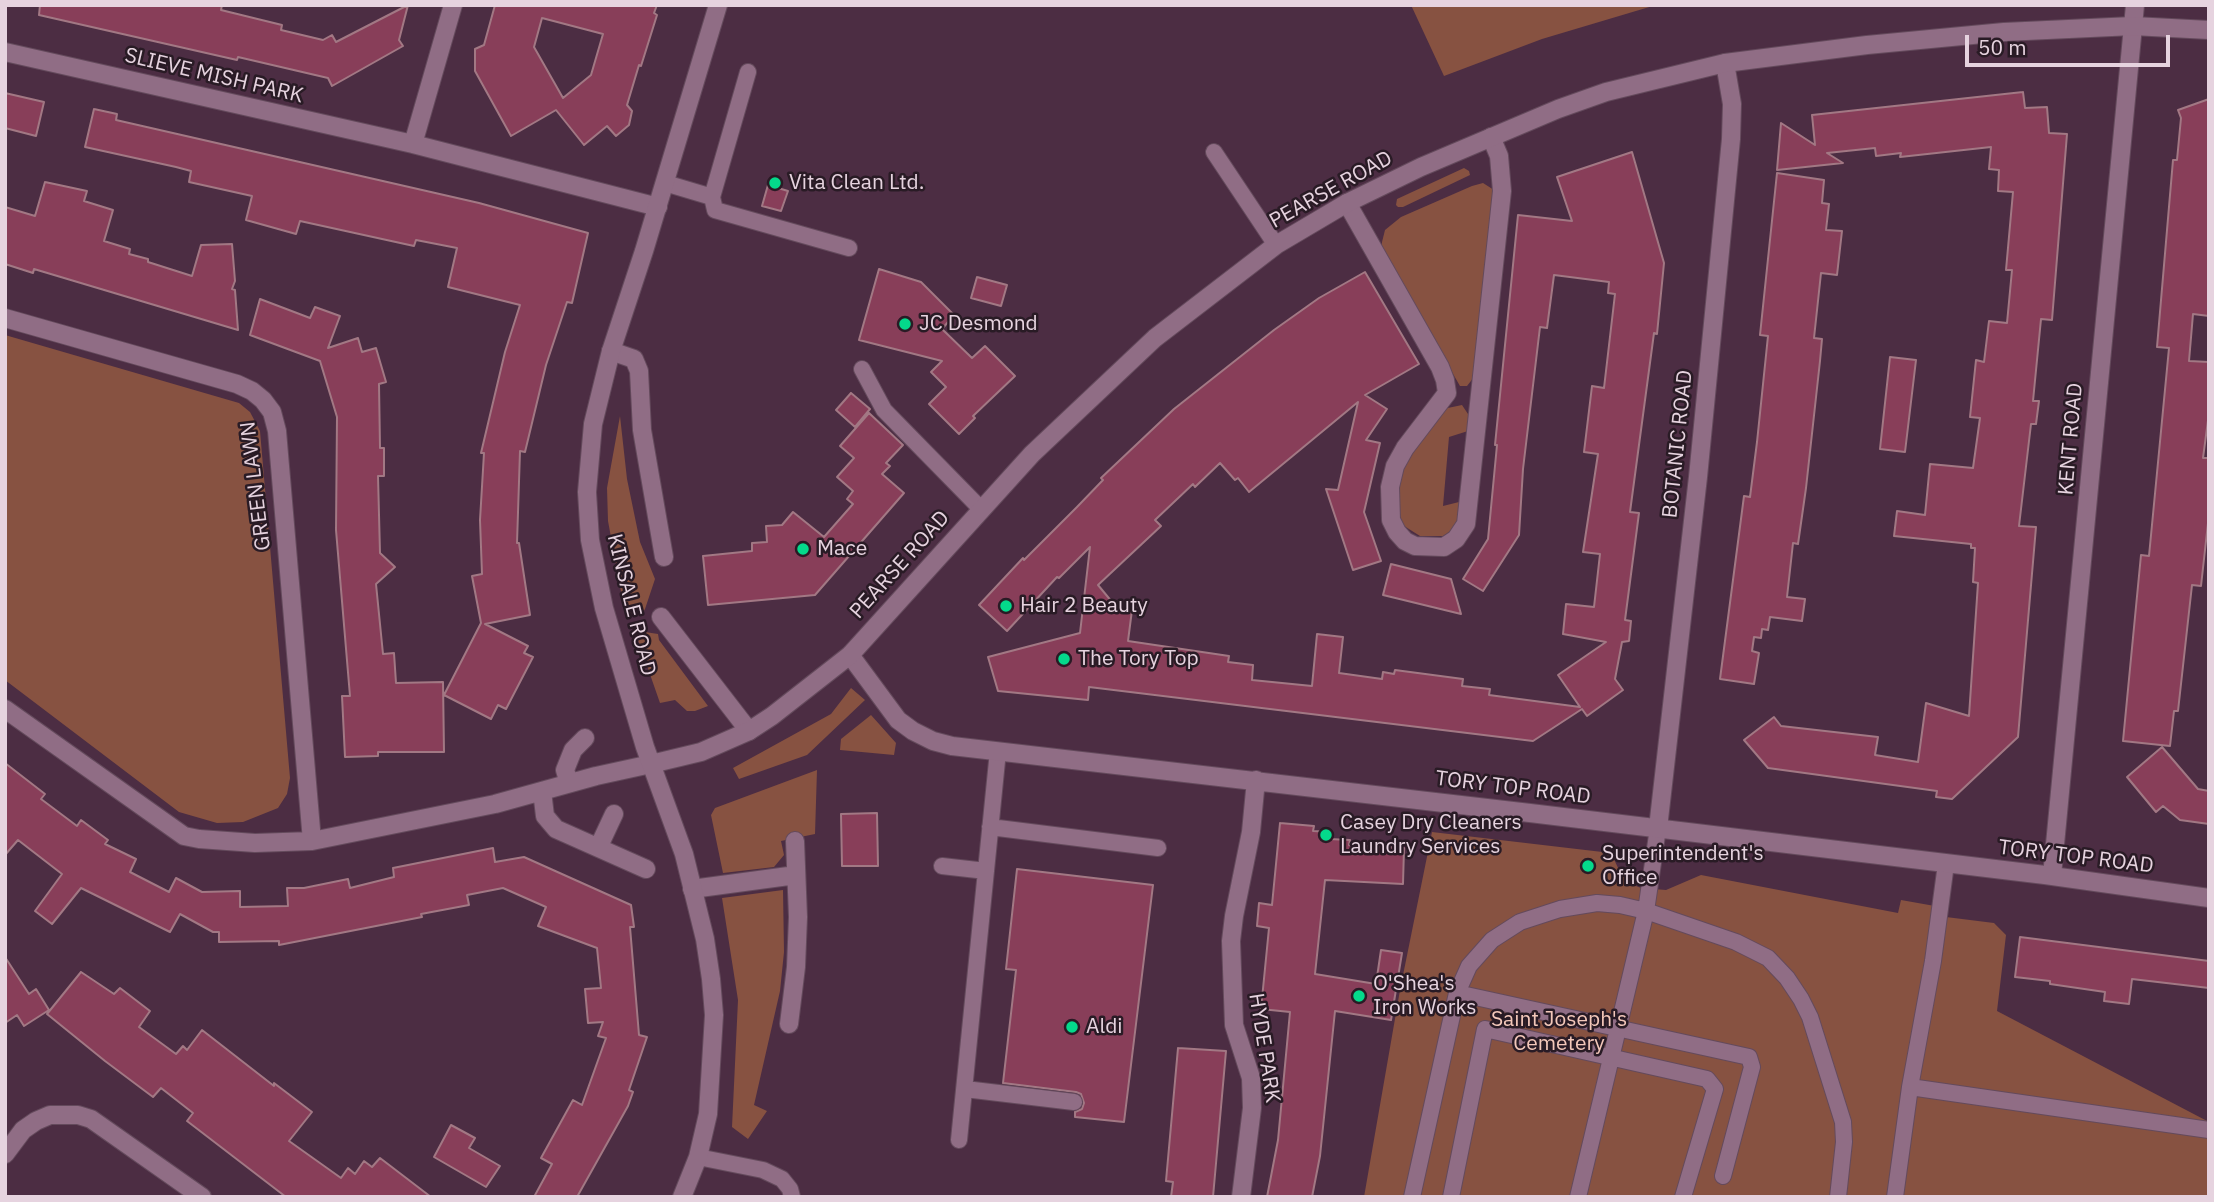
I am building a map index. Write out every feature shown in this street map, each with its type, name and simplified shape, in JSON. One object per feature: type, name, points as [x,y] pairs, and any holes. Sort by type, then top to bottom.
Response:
[{"type":"street","points":[[413,144],[453,5]]},
{"type":"street","name":"KINSALE ROAD","points":[[682,1197],[698,1157],[708,1114],[714,1015],[705,939],[681,845],[657,783],[611,635],[590,540],[587,492],[589,454],[598,397],[718,5]]},
{"type":"street","name":"KENT ROAD","points":[[2052,876],[2135,5]]},
{"type":"street","name":"PEARSE ROAD","points":[[651,764],[701,752],[749,731],[772,716],[850,655],[981,509],[1066,420],[1155,338],[1276,246],[1347,203],[1421,167],[1490,137],[1606,93],[1725,63],[2004,32],[2133,26],[2209,30]]},
{"type":"street","name":"SLIEVE MISH PARK","points":[[5,52],[413,144],[658,207]]},
{"type":"street","name":"BOTANIC ROAD","points":[[1658,828],[1704,415],[1731,139],[1732,104],[1725,63]]},
{"type":"street","points":[[1447,393],[1405,448],[1395,466],[1390,487],[1391,520],[1405,541],[1415,546],[1444,547],[1456,540],[1466,524],[1502,191],[1499,156],[1490,137]]},
{"type":"street","points":[[1347,203],[1440,367],[1447,393]]},
{"type":"street","name":"GREEN LAWN","points":[[5,317],[225,380],[252,391],[272,412],[277,426],[312,841]]},
{"type":"street","name":"KINSALE ROAD","points":[[611,351],[634,359],[639,371],[642,430],[664,557]]},
{"type":"street","points":[[1447,393],[1479,396]]},
{"type":"street","name":"KINSALE ROAD","points":[[661,617],[749,731]]},
{"type":"street","name":"TORY TOP ROAD","points":[[850,655],[898,720],[913,731],[952,746],[1658,828],[2209,898]]},
{"type":"street","points":[[5,709],[184,836],[199,839],[255,843],[312,841],[495,804],[651,764]]},
{"type":"street","points":[[569,783],[565,770],[573,751],[585,738]]},
{"type":"street","name":"HYDE PARK","points":[[1241,1197],[1252,1108],[1251,1078],[1234,1025],[1231,941],[1251,832],[1256,780]]},
{"type":"street","points":[[541,791],[545,816],[556,829],[646,869]]},
{"type":"street","points":[[599,846],[614,814]]},
{"type":"street","points":[[789,1024],[796,967],[796,841]]},
{"type":"street","points":[[692,889],[796,875]]},
{"type":"street","points":[[5,1154],[23,1130],[36,1121],[50,1115],[78,1115],[91,1119],[202,1197]]},
{"type":"lane","points":[[748,72],[712,197],[715,209],[849,248]]},
{"type":"lane","points":[[1214,152],[1276,246]]},
{"type":"lane","points":[[665,183],[712,197]]},
{"type":"lane","points":[[862,369],[884,410],[981,509]]},
{"type":"lane","points":[[959,1140],[998,751]]},
{"type":"lane","points":[[990,827],[1158,848]]},
{"type":"lane","points":[[1578,1197],[1646,911],[1658,828]]},
{"type":"lane","points":[[1895,1197],[1946,864]]},
{"type":"lane","points":[[942,866],[986,871]]},
{"type":"lane","points":[[1412,1197],[1462,978],[1479,953],[1492,940],[1520,922],[1560,909],[1597,903],[1646,911],[1736,942],[1768,958],[1787,978],[1801,999],[1814,1029],[1843,1122],[1844,1142],[1838,1197]]},
{"type":"lane","points":[[1457,993],[1749,1057],[1752,1067],[1723,1176]]},
{"type":"lane","points":[[1451,1197],[1485,1029],[1707,1079],[1715,1089],[1683,1197]]},
{"type":"lane","points":[[1910,1087],[2209,1130]]},
{"type":"lane","points":[[965,1089],[1074,1102]]},
{"type":"lane","points":[[698,1157],[763,1170],[782,1180],[790,1189],[792,1197]]},
{"type":"green space","points":[[1411,5],[1656,5],[1542,39],[1444,76]]},
{"type":"green space","points":[[1464,168],[1470,175],[1403,207],[1396,205],[1397,199]]},
{"type":"green space","points":[[1483,183],[1494,190],[1474,377],[1467,386],[1460,386],[1382,251],[1382,242],[1385,230],[1401,217]]},
{"type":"green space","points":[[5,335],[239,403],[250,412],[260,431],[290,778],[287,794],[278,808],[243,822],[217,823],[179,812],[5,680]]},
{"type":"green space","points":[[1462,405],[1470,417],[1468,431],[1449,437],[1443,506],[1459,502],[1459,518],[1452,530],[1443,536],[1420,536],[1401,524],[1395,500],[1401,469],[1443,409]]},
{"type":"green space","points":[[620,416],[627,479],[640,542],[655,579],[645,609],[638,615],[630,614],[622,597],[608,521],[607,488]]},
{"type":"green space","points":[[645,632],[658,634],[659,640],[708,706],[687,711],[675,700],[660,703],[638,640]]},
{"type":"green space","points":[[851,688],[865,700],[807,755],[739,779],[733,768],[831,714]]},
{"type":"green space","points":[[871,715],[896,743],[894,755],[840,750],[841,739]]},
{"type":"green space","points":[[817,770],[815,834],[781,841],[784,855],[774,867],[723,873],[711,815],[715,808]]},
{"type":"green space","name":"Saint Joseph's Cemetery","points":[[1432,832],[1611,853],[1620,872],[1631,884],[1641,888],[1666,890],[1701,875],[1898,913],[1901,900],[1946,908],[1946,917],[1994,923],[2006,935],[1997,1011],[2209,1122],[2209,1197],[1364,1197],[1400,990]]},
{"type":"green space","points":[[783,890],[784,952],[780,991],[754,1105],[767,1111],[748,1139],[732,1127],[738,1000],[722,898]]},
{"type":"building","points":[[40,5],[222,5],[221,10],[282,25],[281,30],[323,40],[332,35],[336,42],[408,5],[399,40],[403,46],[332,86],[328,78],[39,15]]},
{"type":"building","points":[[495,5],[657,5],[654,13],[657,15],[627,105],[632,111],[629,125],[616,136],[607,126],[584,145],[556,110],[511,136],[475,71],[475,49],[484,45]],"holes":[[[542,18],[603,34],[591,75],[563,98],[534,47]]]},
{"type":"building","points":[[2023,92],[2025,108],[2047,107],[2049,133],[2067,134],[2052,320],[2041,319],[2033,401],[2039,401],[2036,424],[2031,424],[2019,526],[2036,527],[2018,737],[1952,799],[1936,797],[1937,791],[1768,768],[1744,740],[1774,717],[1781,726],[1878,737],[1875,755],[1918,762],[1926,703],[1969,716],[1978,583],[1973,582],[1975,548],[1971,548],[1971,544],[1894,536],[1897,511],[1925,515],[1930,464],[1973,468],[1980,418],[1970,417],[1976,360],[1984,362],[1989,321],[2007,323],[2012,270],[2006,270],[2013,192],[1998,191],[1999,170],[1989,169],[1991,147],[1900,157],[1901,153],[1876,156],[1875,148],[1827,153],[1843,163],[1777,170],[1781,123],[1815,145],[1812,115]]},
{"type":"building","points":[[5,93],[44,102],[36,136],[5,128]]},
{"type":"building","points":[[2209,99],[2209,316],[2193,314],[2189,361],[2209,362],[2209,413],[2203,458],[2209,458],[2209,514],[2201,586],[2192,585],[2178,711],[2174,711],[2170,746],[2123,741],[2141,555],[2149,556],[2169,348],[2157,347],[2173,160],[2177,160],[2181,118],[2178,110]]},
{"type":"building","points":[[94,109],[117,114],[116,120],[479,203],[588,233],[572,303],[567,302],[546,365],[525,452],[520,451],[517,543],[530,615],[485,624],[528,646],[524,653],[533,657],[506,709],[498,705],[491,719],[444,695],[481,623],[472,576],[482,574],[480,520],[484,453],[481,453],[505,352],[520,305],[448,287],[457,248],[416,240],[414,246],[300,221],[296,234],[246,220],[252,196],[189,182],[191,171],[85,147]]},
{"type":"building","points":[[1632,152],[1664,263],[1657,334],[1654,333],[1630,512],[1639,513],[1625,620],[1631,621],[1629,641],[1622,642],[1615,679],[1623,690],[1587,716],[1582,709],[1533,741],[1089,687],[1088,700],[998,691],[988,657],[1080,633],[1090,547],[1057,577],[1007,631],[979,605],[1103,480],[1101,478],[1174,409],[1274,330],[1319,298],[1365,272],[1419,364],[1365,395],[1387,409],[1366,440],[1380,443],[1364,512],[1381,561],[1353,570],[1326,489],[1338,490],[1358,402],[1249,492],[1238,478],[1235,480],[1220,463],[1155,520],[1161,526],[1098,585],[1117,608],[1132,610],[1128,641],[1229,656],[1228,662],[1253,665],[1252,680],[1312,686],[1317,634],[1343,637],[1339,673],[1382,679],[1383,672],[1394,674],[1395,670],[1463,679],[1462,686],[1490,689],[1489,695],[1580,707],[1558,675],[1606,642],[1563,634],[1566,604],[1594,607],[1600,554],[1583,552],[1598,454],[1584,452],[1592,386],[1604,388],[1615,294],[1608,293],[1609,282],[1554,275],[1547,328],[1540,327],[1523,469],[1519,535],[1483,591],[1463,579],[1488,539],[1518,215],[1572,221],[1557,177]]},
{"type":"building","points":[[1777,173],[1824,180],[1822,203],[1829,204],[1826,230],[1842,231],[1837,275],[1821,273],[1814,338],[1822,339],[1820,361],[1806,488],[1798,544],[1793,543],[1787,597],[1805,599],[1802,621],[1770,617],[1768,630],[1762,629],[1761,638],[1754,637],[1752,651],[1759,653],[1754,684],[1720,679],[1744,496],[1750,497],[1757,442],[1768,336],[1760,335]]},
{"type":"building","points":[[45,182],[87,191],[84,201],[113,210],[104,241],[130,249],[129,254],[148,259],[148,262],[192,276],[201,245],[232,244],[235,281],[232,289],[235,290],[238,330],[34,269],[33,273],[5,264],[5,207],[35,216]]},
{"type":"building","points":[[768,185],[788,191],[781,211],[762,206]]},
{"type":"building","points":[[879,269],[921,282],[954,315],[942,329],[972,358],[985,346],[1015,376],[973,416],[975,418],[959,434],[929,404],[946,387],[931,372],[942,361],[859,340]]},
{"type":"building","points":[[977,277],[1007,285],[1001,306],[971,298]]},
{"type":"building","points":[[260,299],[310,318],[315,307],[340,316],[328,348],[358,338],[362,352],[376,348],[386,382],[379,384],[380,448],[384,448],[384,476],[378,476],[380,553],[395,567],[376,584],[383,654],[394,653],[396,683],[443,682],[444,752],[378,752],[378,756],[345,757],[342,696],[350,696],[336,530],[337,417],[320,361],[250,335]]},
{"type":"building","points":[[1890,357],[1916,360],[1905,452],[1880,449]]},
{"type":"building","points":[[851,393],[870,409],[855,427],[836,410]]},
{"type":"building","points":[[869,413],[903,445],[886,463],[890,466],[882,474],[904,493],[815,595],[708,605],[703,556],[752,551],[752,543],[767,542],[766,526],[782,525],[793,512],[824,537],[853,504],[847,499],[853,491],[837,477],[854,458],[840,446]]},
{"type":"building","points":[[1391,564],[1451,579],[1461,614],[1383,595]]},
{"type":"building","points":[[2162,747],[2198,789],[2209,791],[2209,824],[2180,820],[2163,806],[2156,812],[2127,777]]},
{"type":"building","points":[[5,763],[45,794],[41,799],[77,826],[81,820],[108,840],[105,844],[136,859],[130,872],[169,892],[176,878],[202,892],[240,891],[240,907],[288,906],[287,888],[304,888],[348,879],[350,888],[394,877],[393,868],[493,848],[495,862],[524,857],[631,905],[634,927],[630,927],[639,1035],[647,1037],[629,1090],[633,1092],[628,1106],[577,1197],[534,1197],[552,1164],[541,1158],[573,1100],[582,1105],[606,1038],[598,1036],[603,1022],[588,1023],[585,989],[601,988],[597,948],[538,926],[546,907],[503,888],[467,895],[469,905],[421,914],[422,917],[279,945],[279,941],[219,942],[219,932],[213,932],[180,914],[170,932],[81,888],[52,924],[35,911],[62,874],[18,840],[5,855]]},
{"type":"building","points":[[877,813],[878,866],[842,866],[841,814]]},
{"type":"building","points":[[1280,823],[1314,826],[1313,831],[1330,832],[1329,839],[1350,840],[1349,845],[1404,848],[1403,884],[1325,880],[1315,974],[1376,984],[1381,950],[1402,953],[1391,1020],[1335,1011],[1320,1156],[1312,1197],[1267,1197],[1278,1140],[1290,1012],[1261,1009],[1269,928],[1257,926],[1259,903],[1272,905]]},
{"type":"building","name":"Aldi","points":[[1017,869],[1153,885],[1124,1122],[1075,1117],[1075,1112],[1082,1109],[1084,1103],[1081,1094],[1076,1092],[1003,1083],[1016,970],[1006,969]]},
{"type":"building","points":[[2020,937],[2209,961],[2209,988],[2132,979],[2129,1004],[2104,1001],[2105,992],[2015,977]]},
{"type":"building","points":[[5,957],[29,994],[36,989],[49,1010],[24,1026],[17,1015],[5,1023]]},
{"type":"building","points":[[81,972],[114,994],[120,988],[150,1011],[139,1027],[176,1054],[183,1046],[187,1050],[202,1030],[312,1112],[289,1141],[341,1178],[348,1168],[355,1174],[364,1161],[372,1167],[380,1158],[431,1197],[286,1197],[187,1121],[193,1113],[161,1088],[153,1097],[47,1014]]},
{"type":"building","points":[[1178,1048],[1226,1051],[1213,1197],[1171,1197],[1173,1182],[1166,1181]]},
{"type":"building","points":[[451,1125],[475,1138],[469,1148],[500,1166],[486,1187],[434,1157]]},
{"type":"place","name":"Vita Clean Ltd.","points":[[775,183]]},
{"type":"place","name":"JC Desmond","points":[[905,324]]},
{"type":"place","name":"Mace","points":[[803,549]]},
{"type":"place","name":"Hair 2 Beauty","points":[[1006,606]]},
{"type":"place","name":"The Tory Top","points":[[1064,659]]},
{"type":"place","name":"Casey Dry Cleaners Laundry Services","points":[[1326,835]]},
{"type":"place","name":"Superintendent's Office","points":[[1588,866]]},
{"type":"place","name":"O'Shea's Iron Works","points":[[1359,996]]},
{"type":"place","name":"Aldi","points":[[1072,1027]]}]
